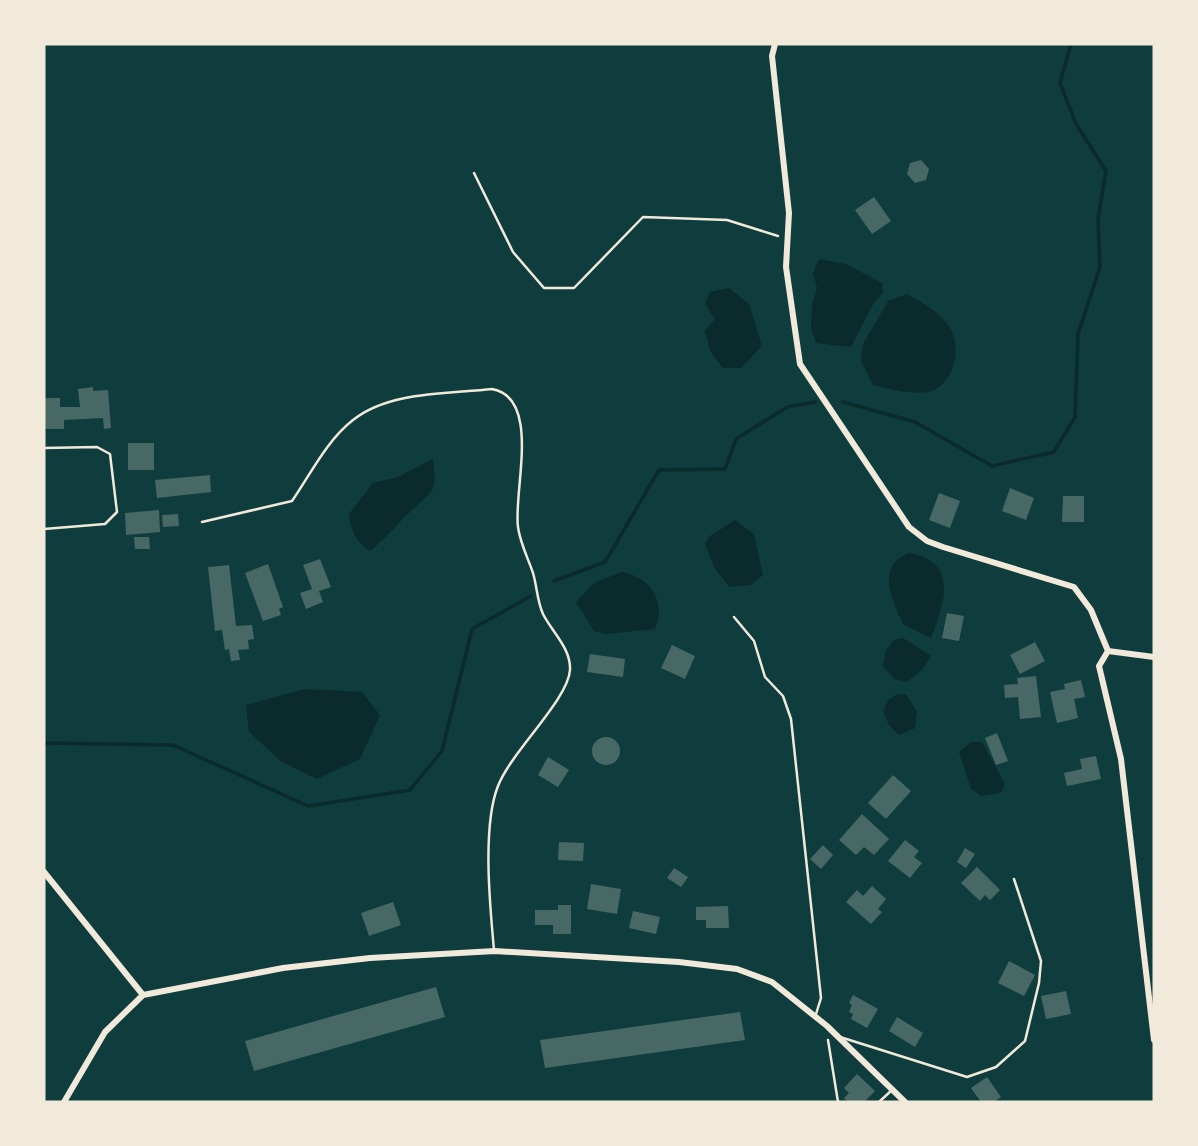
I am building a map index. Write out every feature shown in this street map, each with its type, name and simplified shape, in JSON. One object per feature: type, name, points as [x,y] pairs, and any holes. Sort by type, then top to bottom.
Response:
[{"type":"street","points":[[775,44],[772,57],[789,213],[786,267],[800,364],[909,527],[926,541],[1074,587],[1091,610],[1108,651]]},
{"type":"street","points":[[1108,651],[1154,657]]},
{"type":"street","points":[[1108,651],[1099,666],[1121,759],[1154,1040]]},
{"type":"street","points":[[44,872],[143,995]]},
{"type":"street","points":[[64,1102],[105,1032],[143,995],[295,967],[370,958],[495,951],[737,969],[772,982],[827,1026],[905,1102]]},
{"type":"lane","points":[[202,522],[292,501],[336,437],[352,419],[379,404],[492,389],[509,394],[517,407],[523,444],[516,489],[518,527],[542,612],[565,649],[570,667],[569,677],[556,700],[514,755],[497,788],[489,841],[495,951]]},
{"type":"lane","points":[[44,449],[105,449],[110,454],[117,512],[106,524],[44,529]]},
{"type":"lane","points":[[734,617],[754,641],[765,677],[783,696],[791,719],[821,998],[816,1017]]},
{"type":"lane","points":[[837,1036],[967,1077],[996,1068],[1025,1041],[1039,983],[1041,961],[1014,879]]},
{"type":"lane","points":[[879,1102],[892,1090]]},
{"type":"path","points":[[474,173],[513,252],[544,288],[573,288],[643,217],[727,220],[788,239]]},
{"type":"path","points":[[827,1026],[838,1102]]},
{"type":"water","points":[[819,259],[846,264],[882,283],[883,293],[872,306],[851,347],[816,343],[811,329],[812,304],[817,288],[813,273]]},
{"type":"water","points":[[729,288],[749,304],[762,346],[741,368],[723,368],[710,351],[705,331],[715,319],[705,304],[710,292]]},
{"type":"water","points":[[907,294],[936,313],[954,336],[955,356],[949,375],[937,389],[928,392],[908,392],[873,385],[861,361],[863,344],[888,301]]},
{"type":"water","points":[[433,459],[435,479],[429,494],[381,542],[370,551],[365,548],[355,536],[349,514],[373,483],[398,477]]},
{"type":"water","points":[[735,520],[754,534],[763,575],[751,585],[729,587],[714,567],[705,544],[710,536]]},
{"type":"water","points":[[909,553],[936,565],[942,574],[943,598],[931,638],[903,624],[891,594],[889,575],[892,566]]},
{"type":"water","points":[[621,572],[640,579],[653,592],[659,609],[655,629],[606,634],[594,631],[576,602],[594,583]]},
{"type":"water","points":[[903,638],[931,656],[922,670],[907,682],[894,679],[883,666],[886,650],[894,640]]},
{"type":"water","points":[[305,689],[362,692],[380,715],[360,759],[317,779],[282,762],[249,732],[246,705]]},
{"type":"water","points":[[898,694],[906,694],[917,712],[915,728],[899,735],[889,725],[883,711],[888,700]]},
{"type":"water","points":[[971,742],[982,742],[1005,784],[1001,793],[981,796],[971,789],[959,752]]},
{"type":"building","points":[[921,160],[929,169],[926,180],[915,183],[907,174],[910,163]]},
{"type":"building","points":[[874,197],[891,221],[872,234],[855,210]]},
{"type":"building","points":[[93,387],[93,391],[108,390],[111,428],[104,429],[103,418],[64,420],[64,429],[44,429],[44,398],[60,398],[60,407],[80,407],[78,389]]},
{"type":"building","points":[[128,443],[154,443],[154,470],[128,470]]},
{"type":"building","points":[[210,475],[211,492],[157,498],[155,480]]},
{"type":"building","points":[[1010,488],[1034,498],[1026,520],[1002,511]]},
{"type":"building","points":[[939,493],[960,501],[950,528],[929,520]]},
{"type":"building","points":[[1063,496],[1084,496],[1084,522],[1062,522]]},
{"type":"building","points":[[159,510],[160,532],[126,535],[125,513]]},
{"type":"building","points":[[178,514],[179,526],[163,527],[162,515]]},
{"type":"building","points":[[134,537],[149,537],[150,549],[135,549]]},
{"type":"building","points":[[320,559],[331,587],[319,591],[323,602],[306,609],[300,593],[312,589],[303,565]]},
{"type":"building","points":[[268,564],[283,607],[279,609],[281,615],[263,621],[245,573]]},
{"type":"building","points":[[229,565],[236,626],[252,625],[254,639],[248,640],[249,649],[238,650],[240,660],[231,661],[229,649],[225,650],[222,630],[215,631],[208,567]]},
{"type":"building","points":[[947,613],[964,616],[959,641],[942,638]]},
{"type":"building","points":[[1035,642],[1045,661],[1020,674],[1010,655]]},
{"type":"building","points":[[672,645],[695,656],[685,679],[661,668]]},
{"type":"building","points":[[590,654],[625,659],[623,677],[587,672]]},
{"type":"building","points":[[1036,676],[1041,717],[1020,719],[1018,697],[1005,698],[1004,685],[1018,684],[1017,678]]},
{"type":"building","points":[[1081,680],[1085,697],[1074,699],[1078,718],[1057,723],[1050,692],[1065,689],[1064,684]]},
{"type":"building","points":[[997,733],[1008,761],[996,765],[985,738]]},
{"type":"building","points":[[606,737],[616,741],[620,751],[616,761],[606,765],[596,761],[592,751],[596,741]]},
{"type":"building","points":[[1096,756],[1101,779],[1067,786],[1064,773],[1082,769],[1080,759]]},
{"type":"building","points":[[548,757],[569,770],[558,787],[538,775]]},
{"type":"building","points":[[893,775],[911,791],[886,819],[868,803]]},
{"type":"building","points":[[862,814],[889,839],[874,855],[864,847],[856,855],[839,840]]},
{"type":"building","points":[[905,840],[919,851],[914,857],[922,863],[910,878],[888,861]]},
{"type":"building","points":[[559,842],[584,843],[583,861],[558,860]]},
{"type":"building","points":[[823,845],[833,855],[821,869],[810,859]]},
{"type":"building","points":[[965,848],[975,854],[966,868],[957,862]]},
{"type":"building","points":[[977,867],[1000,890],[990,900],[985,895],[980,901],[961,883]]},
{"type":"building","points":[[674,868],[688,877],[681,887],[667,878]]},
{"type":"building","points":[[591,884],[621,889],[617,914],[587,909]]},
{"type":"building","points":[[872,886],[886,899],[878,909],[882,912],[871,924],[846,902],[857,890],[863,896]]},
{"type":"building","points":[[393,902],[401,925],[369,936],[361,913]]},
{"type":"building","points":[[558,905],[571,905],[571,934],[553,934],[553,925],[535,925],[535,910],[558,910]]},
{"type":"building","points":[[728,906],[729,928],[706,928],[706,920],[696,920],[696,907]]},
{"type":"building","points":[[633,911],[660,917],[656,934],[629,928]]},
{"type":"building","points":[[1009,961],[1035,975],[1024,996],[998,983]]},
{"type":"building","points":[[436,987],[445,1017],[254,1071],[245,1041]]},
{"type":"building","points":[[1066,991],[1071,1014],[1046,1019],[1041,996]]},
{"type":"building","points":[[853,995],[878,1009],[867,1028],[851,1019],[853,1014],[849,1012],[852,1005],[849,1003]]},
{"type":"building","points":[[740,1012],[745,1040],[545,1068],[540,1040]]},
{"type":"building","points":[[897,1017],[923,1033],[915,1047],[889,1031]]},
{"type":"building","points":[[857,1074],[875,1091],[864,1102],[848,1102],[844,1098],[849,1093],[844,1088]]},
{"type":"building","points":[[987,1077],[1001,1097],[994,1102],[981,1102],[971,1088]]},
{"type":"waterway","points":[[843,402],[915,422],[992,466],[1054,452],[1075,417],[1078,334],[1100,267],[1098,219],[1106,171],[1076,124],[1060,83],[1071,44]]},
{"type":"waterway","points":[[554,581],[605,562],[659,470],[725,469],[736,439],[787,407],[815,402]]},
{"type":"waterway","points":[[44,743],[173,745],[308,806],[410,790],[442,751],[472,629],[531,596]]}]
